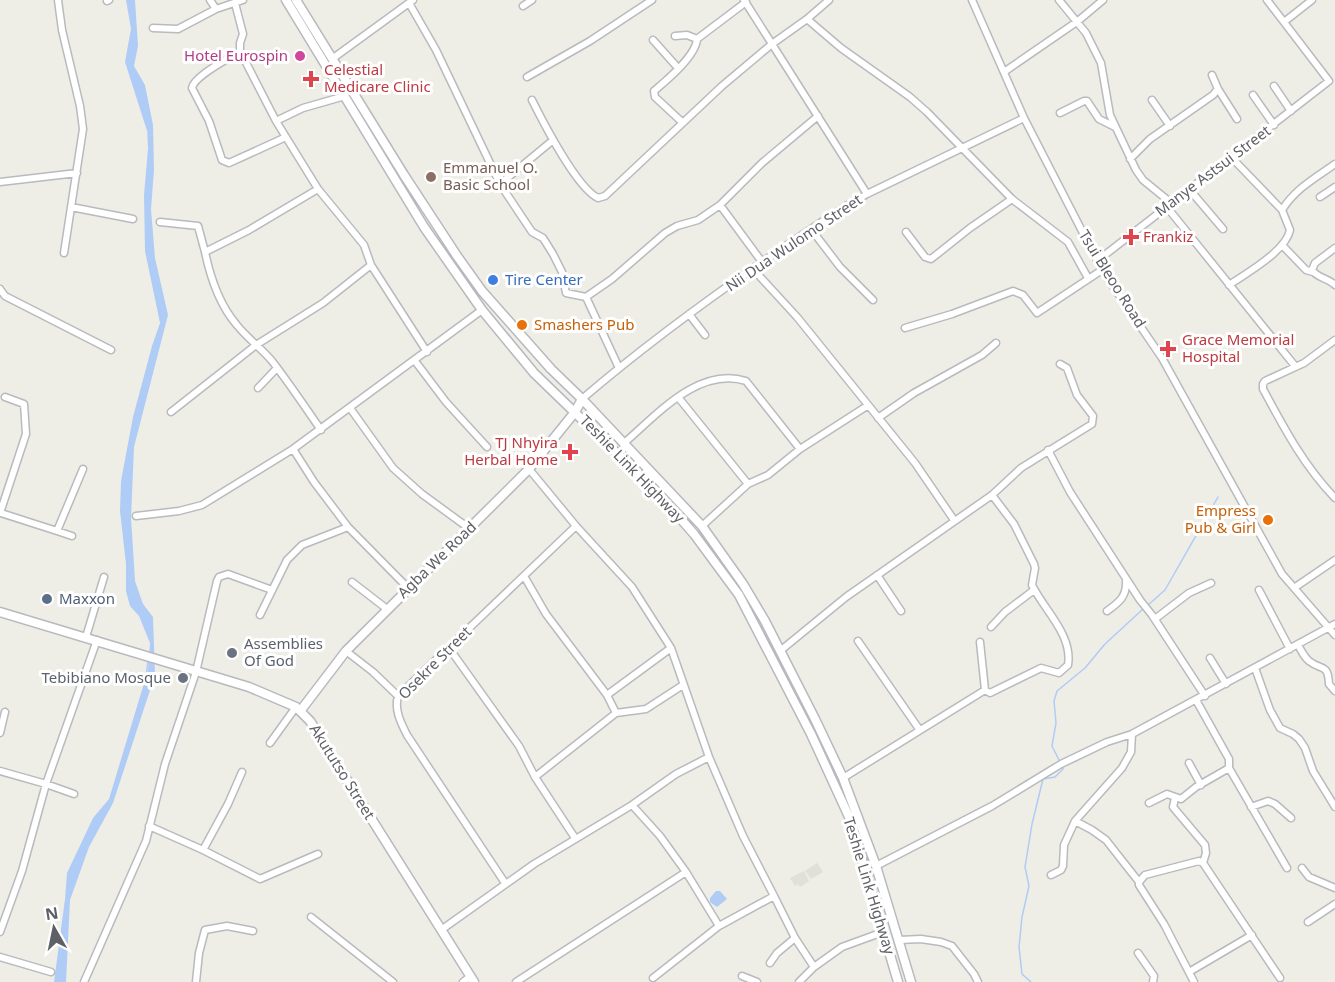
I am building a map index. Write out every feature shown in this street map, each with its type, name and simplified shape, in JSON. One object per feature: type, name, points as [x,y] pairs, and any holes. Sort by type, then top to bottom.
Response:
[{"type":"main road","name":"Teshie Link Highway","points":[[285,0],[424,227],[482,310],[534,373],[659,494],[694,534],[739,595],[811,734],[850,819],[898,982]]},
{"type":"main road","name":"Teshie Link Highway","points":[[296,0],[457,256],[495,306],[551,369],[702,526],[743,584],[780,651],[843,778],[876,866],[911,982]]},
{"type":"main road","name":"Agba We Road","points":[[298,708],[346,651],[529,469],[575,412],[582,399]]},
{"type":"main road","points":[[0,612],[249,687],[298,708]]},
{"type":"main road","name":"Akututso Street","points":[[298,708],[310,722],[441,930],[469,980]]},
{"type":"street","points":[[58,0],[83,129],[64,253]]},
{"type":"street","points":[[210,0],[216,9]]},
{"type":"street","points":[[153,28],[178,29],[216,9],[243,0]]},
{"type":"street","points":[[523,6],[532,0]]},
{"type":"street","points":[[527,77],[590,41],[652,0]]},
{"type":"street","points":[[532,100],[552,141],[588,191],[598,198],[605,196],[722,86],[829,0]]},
{"type":"street","name":"Tsui Bleoo Road","points":[[972,0],[1024,118],[1102,270],[1161,358],[1282,574],[1332,626],[1335,635]]},
{"type":"street","points":[[1059,0],[1078,21],[1101,63],[1109,111],[1115,128],[1143,180],[1168,204],[1228,285],[1294,366]]},
{"type":"street","points":[[1004,72],[1078,21],[1103,0]]},
{"type":"street","name":"Manye Astsui Street","points":[[1097,261],[1332,79],[1267,0]]},
{"type":"street","points":[[1284,22],[1312,0]]},
{"type":"street","points":[[332,59],[411,1],[500,184],[531,232],[543,238],[547,244],[559,265],[566,293],[585,297],[612,279],[665,233],[677,226],[698,220],[720,205],[762,163],[818,116]]},
{"type":"street","points":[[683,123],[655,97],[654,91],[693,52],[697,39],[745,1],[867,194]]},
{"type":"street","points":[[234,3],[243,34],[240,51],[276,121],[318,189],[364,245],[371,265],[427,352]]},
{"type":"street","points":[[807,19],[841,48],[910,97],[1012,199],[1068,242],[1088,278]]},
{"type":"street","points":[[675,36],[687,35],[697,39]]},
{"type":"street","points":[[653,40],[678,68]]},
{"type":"street","points":[[240,51],[202,74],[193,82],[192,88],[209,121],[222,160],[229,163],[286,137]]},
{"type":"street","points":[[1212,75],[1237,119]]},
{"type":"street","points":[[1274,86],[1291,111]]},
{"type":"street","points":[[1130,159],[1150,139],[1203,103],[1218,89]]},
{"type":"street","points":[[1253,95],[1274,125]]},
{"type":"street","points":[[276,121],[303,108],[345,96]]},
{"type":"street","points":[[1152,100],[1170,126]]},
{"type":"street","points":[[1060,113],[1087,101],[1099,119],[1115,128]]},
{"type":"street","name":"Nii Dua Wulomo Street","points":[[582,399],[688,314],[753,268],[867,194],[1024,118]]},
{"type":"street","points":[[500,184],[552,141]]},
{"type":"street","points":[[1228,285],[1257,266],[1282,245],[1289,237],[1290,230],[1281,210],[1231,157]]},
{"type":"street","points":[[1281,210],[1300,188],[1335,164]]},
{"type":"street","points":[[0,182],[77,173]]},
{"type":"street","points":[[1320,197],[1335,187]]},
{"type":"street","points":[[206,252],[249,230],[318,189]]},
{"type":"street","points":[[1189,189],[1223,229]]},
{"type":"street","points":[[906,232],[925,257],[931,259],[1012,199]]},
{"type":"street","points":[[720,205],[762,262]]},
{"type":"street","points":[[71,207],[133,219]]},
{"type":"street","points":[[160,222],[198,226],[208,266],[235,323],[290,383],[321,430]]},
{"type":"street","points":[[811,230],[840,267],[873,300]]},
{"type":"street","points":[[1282,245],[1306,270],[1329,279],[1335,285]]},
{"type":"street","points":[[1313,272],[1312,267],[1315,263],[1335,248]]},
{"type":"street","points":[[171,412],[256,345],[323,303],[371,265]]},
{"type":"street","points":[[753,268],[797,317],[915,463],[954,520]]},
{"type":"street","points":[[905,328],[952,314],[1013,291],[1023,295],[1037,313],[1102,270]]},
{"type":"street","points":[[0,289],[5,296],[111,350]]},
{"type":"street","points":[[585,297],[619,368]]},
{"type":"street","points":[[136,516],[179,511],[202,505],[321,430],[482,310]]},
{"type":"street","points":[[688,314],[705,335]]},
{"type":"street","points":[[1335,340],[1316,357],[1294,366],[1263,384],[1263,389],[1294,446],[1335,498]]},
{"type":"street","points":[[878,418],[914,393],[982,355],[996,343]]},
{"type":"street","points":[[415,361],[446,402],[487,447]]},
{"type":"street","points":[[780,651],[877,575],[992,495],[1014,474],[1048,450],[1092,424],[1093,416],[1074,391],[1067,368],[1059,364]]},
{"type":"street","points":[[258,388],[277,368]]},
{"type":"street","points":[[623,444],[678,397],[708,380],[723,377],[746,381],[800,449]]},
{"type":"street","points":[[5,397],[24,404],[27,434],[0,513],[72,536]]},
{"type":"street","points":[[678,397],[748,484]]},
{"type":"street","points":[[702,526],[748,484],[768,475],[800,449],[867,406]]},
{"type":"street","points":[[350,408],[393,468],[422,494],[470,529]]},
{"type":"street","points":[[293,449],[314,482],[348,527],[409,589]]},
{"type":"street","points":[[1048,450],[1070,492],[1205,696]]},
{"type":"street","points":[[57,531],[83,469]]},
{"type":"street","points":[[529,469],[576,526],[632,587],[671,648],[709,757],[743,836],[795,938],[814,967]]},
{"type":"street","points":[[0,484],[8,487]]},
{"type":"street","points":[[1328,491],[1335,486]]},
{"type":"street","points":[[984,690],[990,693],[999,690],[1041,668],[1059,672],[1068,665],[1060,629],[1034,590],[1032,580],[1035,571],[1034,564],[1014,524],[992,495]]},
{"type":"street","name":"Osekre Street","points":[[505,883],[407,735],[397,707],[398,696],[576,526]]},
{"type":"street","points":[[260,615],[287,560],[302,545],[348,527]]},
{"type":"street","points":[[1294,588],[1335,560]]},
{"type":"street","points":[[84,982],[146,841],[165,764],[196,672],[219,577],[228,574],[272,590]]},
{"type":"street","points":[[877,575],[901,611]]},
{"type":"street","points":[[524,576],[546,614],[607,695],[616,713]]},
{"type":"street","points":[[86,637],[104,577]]},
{"type":"street","points":[[1107,611],[1120,602],[1124,595],[1126,579]]},
{"type":"street","points":[[352,582],[387,609]]},
{"type":"street","points":[[1153,617],[1189,593],[1211,583]]},
{"type":"street","points":[[991,627],[1005,612],[1034,590]]},
{"type":"street","points":[[1259,590],[1290,649]]},
{"type":"street","points":[[876,866],[992,806],[1061,764],[1107,742],[1132,734],[1332,626]]},
{"type":"street","points":[[0,932],[22,871],[46,784],[97,640]]},
{"type":"street","points":[[858,641],[919,729]]},
{"type":"street","points":[[980,642],[984,690]]},
{"type":"street","points":[[1298,645],[1309,661],[1325,669],[1329,676],[1329,684],[1335,691]]},
{"type":"street","points":[[449,648],[519,746],[535,777],[575,838]]},
{"type":"street","points":[[607,695],[671,648]]},
{"type":"street","points":[[346,651],[398,696]]},
{"type":"street","points":[[1210,658],[1226,684]]},
{"type":"street","points":[[1255,668],[1270,710],[1280,728],[1299,739],[1305,748],[1313,771],[1335,807]]},
{"type":"street","points":[[535,777],[616,713],[646,709],[683,685]]},
{"type":"street","points":[[843,778],[984,690]]},
{"type":"street","points":[[1196,700],[1229,759],[1229,768],[1287,868]]},
{"type":"street","points":[[270,743],[298,708]]},
{"type":"street","points":[[0,733],[5,712]]},
{"type":"street","points":[[1051,875],[1061,870],[1063,866],[1064,845],[1075,821],[1115,779],[1122,768],[1131,752],[1132,734]]},
{"type":"street","points":[[441,930],[505,883],[632,805],[676,774],[709,757]]},
{"type":"street","points":[[1189,763],[1201,785]]},
{"type":"street","points":[[1149,802],[1167,794],[1181,799],[1229,768]]},
{"type":"street","points":[[0,771],[74,794]]},
{"type":"street","points":[[203,850],[242,772]]},
{"type":"street","points":[[1175,798],[1173,807],[1205,845],[1206,853],[1203,863]]},
{"type":"street","points":[[1251,807],[1268,801],[1291,818]]},
{"type":"street","points":[[632,805],[660,836],[686,872],[719,926]]},
{"type":"street","points":[[1075,821],[1106,840],[1139,882],[1194,982]]},
{"type":"street","points":[[149,826],[260,879],[318,854]]},
{"type":"street","points":[[1139,882],[1145,875],[1193,861],[1203,863],[1280,978]]},
{"type":"street","points":[[1302,868],[1309,877],[1335,888]]},
{"type":"street","points":[[516,982],[686,872]]},
{"type":"street","points":[[653,978],[719,926],[774,896]]},
{"type":"street","points":[[1308,922],[1335,904]]},
{"type":"street","points":[[311,917],[393,982]]},
{"type":"street","points":[[196,982],[199,953],[205,930],[227,926],[253,931]]},
{"type":"street","points":[[799,982],[814,967],[842,947],[864,937],[883,932]]},
{"type":"street","points":[[1189,972],[1252,935]]},
{"type":"street","points":[[770,963],[777,953],[795,938]]},
{"type":"street","points":[[899,940],[921,939],[952,946],[978,982]]},
{"type":"street","points":[[1138,953],[1154,976],[1153,982]]},
{"type":"street","points":[[0,957],[51,972]]},
{"type":"street","points":[[742,976],[757,982]]},
{"type":"shaded area","points":[[817,863],[823,872],[811,879],[805,871]]},
{"type":"shaded area","points":[[804,871],[809,881],[800,887],[798,884],[795,886],[790,878]]},
{"type":"water","points":[[126,0],[135,0],[138,46],[134,66],[145,85],[153,125],[154,170],[151,209],[155,258],[168,315],[134,447],[131,518],[135,581],[143,604],[153,617],[155,675],[113,803],[89,847],[70,900],[66,982],[54,982],[67,873],[93,818],[109,799],[148,670],[150,643],[139,616],[130,606],[126,591],[126,564],[120,511],[121,481],[133,417],[160,323],[145,251],[144,195],[149,137],[125,62],[131,29]]},
{"type":"water","points":[[716,891],[720,891],[727,899],[717,907],[710,902],[710,898]]},
{"type":"waterway","points":[[148,133],[149,152]]},
{"type":"waterway","points":[[1147,606],[1165,590],[1218,497]]},
{"type":"waterway","points":[[1060,762],[1052,746],[1056,723],[1054,701],[1057,691],[1085,668],[1105,644],[1143,609]]},
{"type":"waterway","points":[[146,677],[148,661]]},
{"type":"waterway","points":[[1031,982],[1022,974],[1019,947],[1022,917],[1029,886],[1025,867],[1043,779],[1055,777],[1063,769],[1062,766]]},
{"type":"place","name":"Hotel Eurospin","points":[[300,56]]},
{"type":"place","name":"Celestial Medicare Clinic","points":[[311,79]]},
{"type":"place","name":"Emmanuel O. Basic School","points":[[431,177]]},
{"type":"place","name":"Frankiz","points":[[1131,237]]},
{"type":"place","name":"Tire Center","points":[[493,280]]},
{"type":"place","name":"Smashers Pub","points":[[522,325]]},
{"type":"place","name":"Grace Memorial Hospital","points":[[1168,349]]},
{"type":"place","name":"TJ Nhyira Herbal Home","points":[[570,452]]},
{"type":"place","name":"Empress Pub & Girl","points":[[1268,520]]},
{"type":"place","name":"Maxxon","points":[[47,599]]},
{"type":"place","name":"Assemblies Of God","points":[[232,653]]},
{"type":"place","name":"Tebibiano Mosque","points":[[183,678]]}]
